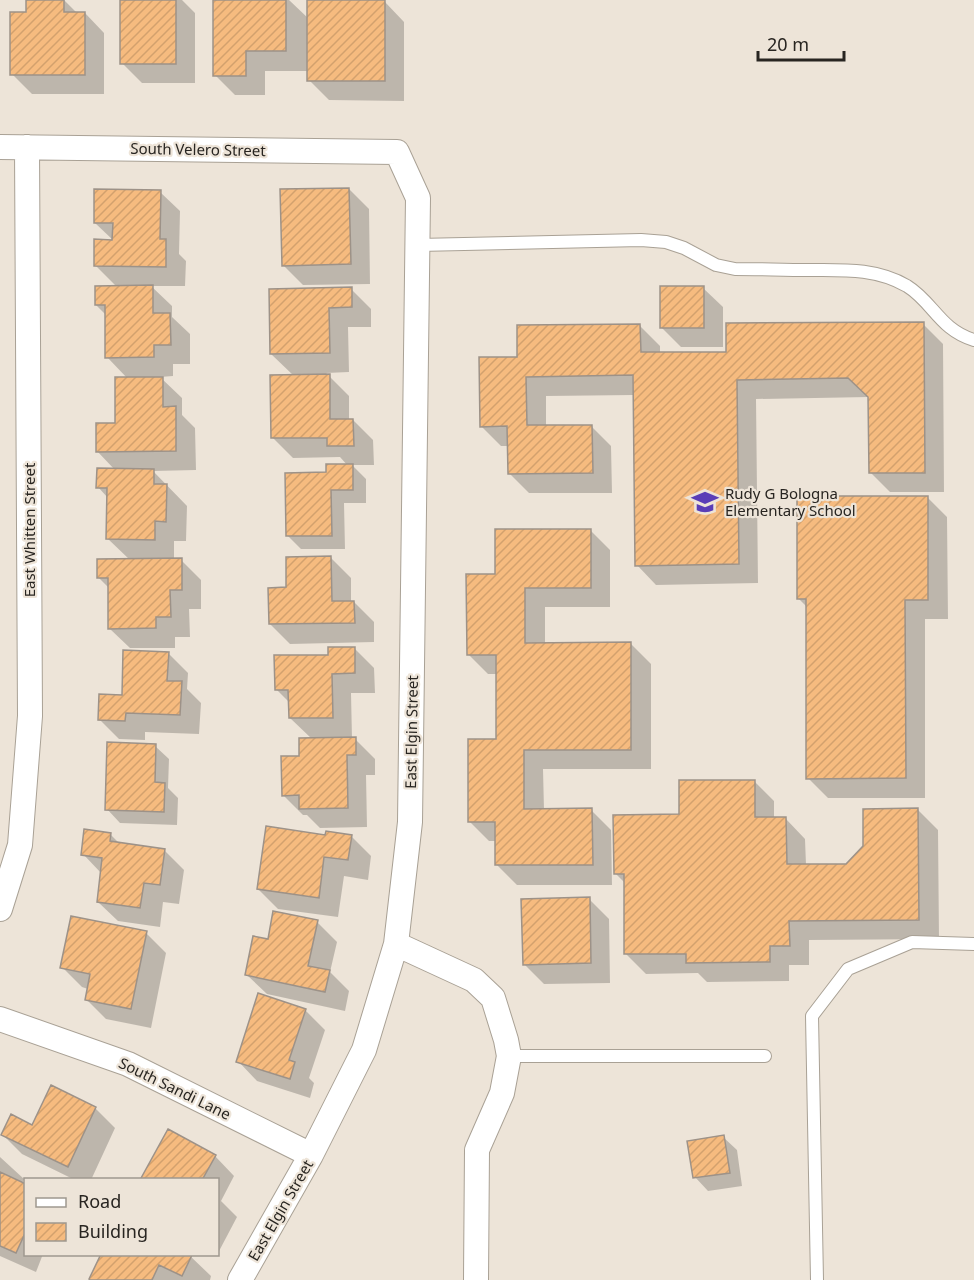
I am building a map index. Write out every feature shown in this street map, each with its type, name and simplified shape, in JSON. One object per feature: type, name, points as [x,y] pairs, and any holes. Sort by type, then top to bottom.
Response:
[{"type":"street","name":"South Velero Street","points":[[0,147],[397,152]]},
{"type":"street","name":"East Whitten Street","points":[[0,909],[20,845],[30,716],[27,147]]},
{"type":"street","name":"East Elgin Street","points":[[240,1280],[311,1155],[364,1050],[396,944],[410,822],[418,245],[418,198],[397,152]]},
{"type":"street","points":[[396,944],[474,980],[493,998],[509,1056],[502,1093],[477,1150],[476,1280]]},
{"type":"street","name":"South Sandi Lane","points":[[0,1020],[128,1064],[311,1155]]},
{"type":"lane","points":[[418,245],[641,240],[666,242],[684,248],[716,266],[735,269],[862,271],[893,279],[910,288],[944,323],[962,336],[974,340]]},
{"type":"lane","points":[[817,1280],[812,1016],[848,969],[912,942],[974,944]]},
{"type":"lane","points":[[509,1056],[765,1056]]},
{"type":"building","points":[[26,0],[64,0],[64,12],[85,12],[85,75],[10,75],[10,12],[26,12]]},
{"type":"building","points":[[120,0],[176,0],[176,64],[120,64]]},
{"type":"building","points":[[213,0],[286,0],[286,51],[246,51],[246,76],[213,76]]},
{"type":"building","points":[[307,0],[385,0],[385,81],[307,81]]},
{"type":"building","points":[[349,188],[351,264],[282,266],[280,189]]},
{"type":"building","points":[[94,189],[161,190],[160,239],[166,239],[166,267],[94,266],[94,239],[112,240],[113,223],[94,223]]},
{"type":"building","points":[[153,285],[153,313],[170,313],[171,345],[154,345],[154,357],[105,358],[105,305],[95,305],[95,286]]},
{"type":"building","points":[[660,286],[704,286],[704,328],[660,328]]},
{"type":"building","points":[[352,287],[352,307],[329,308],[330,353],[270,354],[269,289]]},
{"type":"building","points":[[924,322],[925,473],[869,473],[868,397],[848,378],[737,380],[739,564],[635,566],[633,375],[526,377],[527,425],[592,425],[593,473],[508,474],[507,426],[480,427],[479,357],[517,357],[517,325],[640,324],[641,352],[726,352],[726,323]]},
{"type":"building","points":[[330,374],[330,419],[353,419],[354,446],[327,446],[327,438],[271,438],[270,375]]},
{"type":"building","points":[[115,377],[163,377],[163,407],[176,406],[176,451],[96,452],[96,423],[115,423]]},
{"type":"building","points":[[326,464],[353,464],[353,490],[331,490],[332,536],[286,536],[285,473],[326,472]]},
{"type":"building","points":[[97,468],[154,469],[154,484],[167,484],[166,522],[155,521],[155,540],[106,539],[107,488],[96,488]]},
{"type":"building","points":[[797,496],[928,496],[928,600],[905,600],[906,778],[806,779],[806,599],[797,599]]},
{"type":"building","points":[[495,529],[591,529],[591,588],[525,588],[525,643],[631,642],[631,750],[524,750],[524,809],[592,808],[593,865],[495,865],[495,822],[468,822],[468,739],[496,739],[496,655],[467,655],[466,574],[495,574]]},
{"type":"building","points":[[331,556],[332,601],[354,601],[355,623],[269,624],[268,588],[286,587],[286,557]]},
{"type":"building","points":[[182,558],[182,590],[170,590],[171,617],[156,617],[156,628],[108,629],[108,578],[97,578],[97,559]]},
{"type":"building","points":[[328,647],[355,647],[355,673],[332,674],[333,718],[289,718],[288,690],[275,690],[274,655],[328,655]]},
{"type":"building","points":[[123,650],[169,652],[167,681],[182,681],[180,715],[126,713],[125,721],[98,720],[99,694],[122,695]]},
{"type":"building","points":[[356,737],[356,755],[347,755],[348,808],[299,809],[299,795],[282,796],[281,756],[299,756],[299,738]]},
{"type":"building","points":[[107,742],[156,744],[155,782],[165,783],[164,812],[105,810]]},
{"type":"building","points":[[679,780],[755,780],[755,817],[786,817],[787,864],[846,864],[863,846],[863,809],[918,808],[919,920],[789,921],[790,946],[770,946],[770,962],[686,963],[686,954],[624,954],[624,874],[614,874],[613,815],[679,814]]},
{"type":"building","points":[[266,826],[325,835],[326,831],[352,835],[348,860],[324,857],[319,898],[257,889]]},
{"type":"building","points":[[84,829],[111,833],[110,841],[165,849],[160,885],[144,883],[140,908],[97,902],[102,858],[81,855]]},
{"type":"building","points":[[590,897],[591,963],[523,965],[521,899]]},
{"type":"building","points":[[273,911],[318,920],[308,966],[330,970],[325,992],[245,975],[253,936],[268,939]]},
{"type":"building","points":[[71,916],[147,931],[131,1009],[85,1000],[90,974],[60,968]]},
{"type":"building","points":[[258,993],[306,1009],[289,1060],[295,1062],[290,1079],[236,1062]]},
{"type":"building","points":[[51,1085],[96,1107],[68,1167],[1,1135],[11,1114],[32,1125]]},
{"type":"building","points":[[168,1129],[216,1155],[203,1178],[141,1178]]},
{"type":"building","points":[[724,1135],[730,1173],[693,1178],[687,1141]]},
{"type":"building","points":[[0,1172],[24,1183],[24,1235],[16,1253],[0,1246]]},
{"type":"building","points":[[100,1256],[192,1256],[182,1276],[159,1265],[152,1280],[89,1279]]},
{"type":"place","name":"Rudy G Bologna Elementary School","points":[[705,502]]}]
